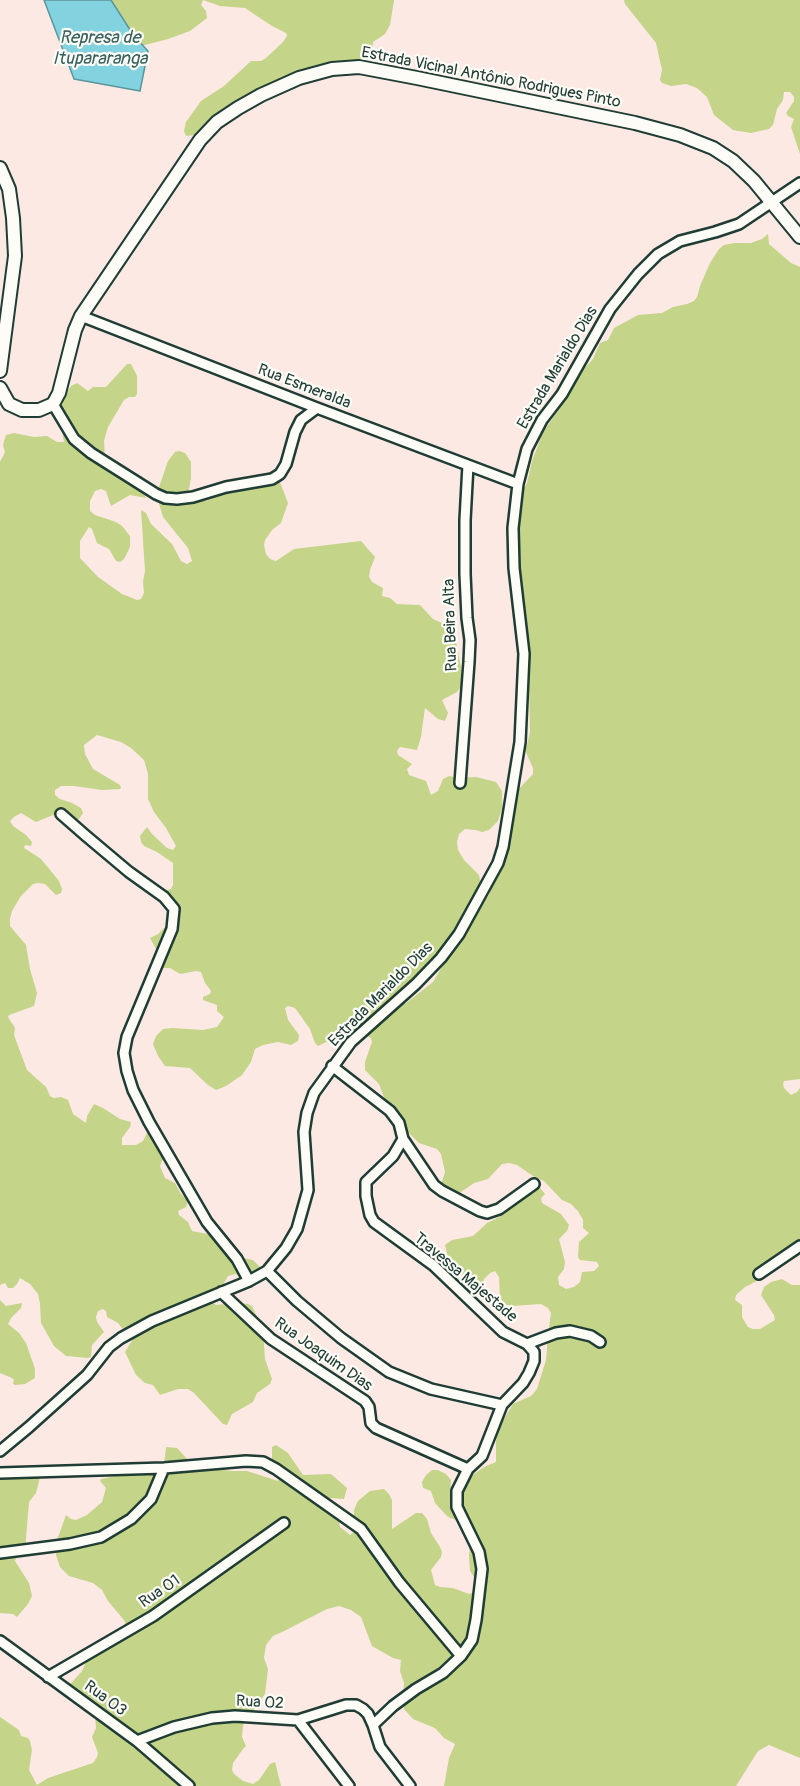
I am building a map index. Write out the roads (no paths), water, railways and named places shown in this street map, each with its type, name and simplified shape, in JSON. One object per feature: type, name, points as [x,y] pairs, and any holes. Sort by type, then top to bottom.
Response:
[{"type":"street","name":"Estrada Vicinal Antônio Rodrigues Pinto","points":[[53,404],[59,393],[75,330],[81,316],[200,140],[217,122],[261,94],[299,78],[332,69],[359,67],[417,78],[635,123],[680,135],[713,148],[733,161],[754,181],[800,237]]},
{"type":"street","points":[[0,168],[9,189],[15,256],[0,370]]},
{"type":"street","name":"Estrada Marialdo Dias","points":[[0,1451],[87,1375],[109,1347],[121,1338],[152,1321],[249,1281],[267,1271],[286,1248],[297,1229],[308,1190],[304,1132],[307,1113],[314,1093],[351,1042],[416,984],[441,958],[459,934],[498,863],[505,838],[522,709],[524,654],[514,568],[513,538],[518,484],[527,449],[542,420],[562,394],[610,309],[638,274],[658,254],[680,241],[739,224],[800,183]]},
{"type":"street","name":"Rua Esmeralda","points":[[81,316],[518,484]]},
{"type":"street","points":[[0,388],[9,404],[22,410],[39,410],[53,404],[74,439],[91,453],[156,494],[165,498],[177,499],[272,479],[280,474],[286,464],[295,432],[301,420],[317,408]]},
{"type":"street","name":"Rua Beira Alta","points":[[460,783],[470,662],[465,574],[468,465]]},
{"type":"street","points":[[61,814],[129,872],[164,897],[174,909],[172,929],[127,1037],[124,1053],[127,1071],[133,1090],[149,1122],[207,1222],[237,1259],[249,1281]]},
{"type":"street","points":[[332,1066],[390,1111],[399,1123],[403,1139],[434,1185],[442,1191],[487,1213],[499,1209],[534,1184]]},
{"type":"street","name":"Travessa Majestade","points":[[403,1139],[393,1156],[366,1182],[366,1196],[374,1222],[433,1265],[503,1332],[527,1344]]},
{"type":"street","points":[[759,1274],[800,1246]]},
{"type":"street","points":[[267,1271],[297,1301],[389,1372],[431,1389],[502,1405]]},
{"type":"street","name":"Rua Joaquim Dias","points":[[221,1292],[271,1339],[365,1401],[369,1407],[371,1423],[376,1428],[468,1469]]},
{"type":"street","points":[[410,1786],[380,1747],[373,1725],[393,1706],[443,1673],[461,1656],[472,1640],[482,1569],[479,1552],[457,1508],[457,1491],[468,1469],[482,1456],[502,1405],[523,1383],[532,1367],[534,1352],[527,1344],[556,1333],[570,1331],[591,1336],[600,1342]]},
{"type":"street","points":[[0,1473],[164,1468],[246,1461],[262,1462],[276,1468],[361,1529],[399,1582],[461,1656]]},
{"type":"street","points":[[0,1553],[70,1544],[101,1537],[131,1519],[151,1499],[164,1468]]},
{"type":"street","name":"Rua 01","points":[[48,1677],[153,1616],[284,1522]]},
{"type":"street","name":"Rua 03","points":[[0,1641],[137,1741],[189,1786]]},
{"type":"street","name":"Rua 02","points":[[137,1741],[174,1726],[212,1718],[235,1716],[298,1720],[346,1705],[356,1705],[368,1714],[373,1725]]},
{"type":"street","points":[[298,1720],[349,1786]]},
{"type":"water","name":"Represa de Itupararanga","points":[[44,0],[111,0],[134,36],[148,51],[140,91],[74,79]]}]
